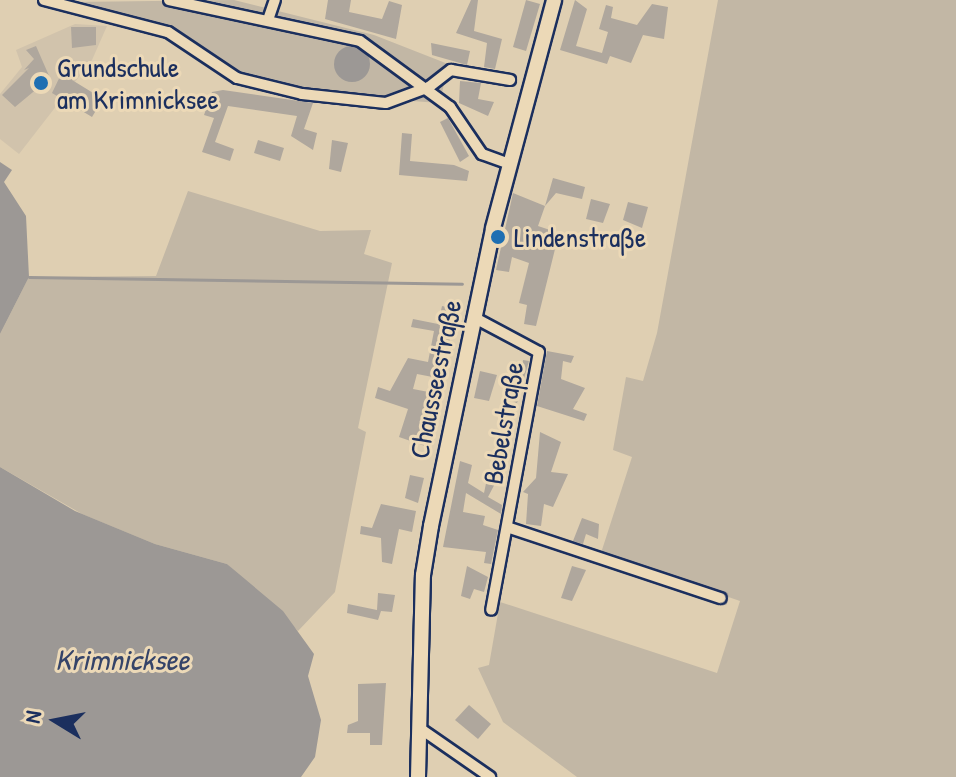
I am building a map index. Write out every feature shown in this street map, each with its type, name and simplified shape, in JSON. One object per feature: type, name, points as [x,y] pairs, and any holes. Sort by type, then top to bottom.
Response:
[{"type":"main road","name":"Chausseestraße","points":[[418,777],[423,575],[509,164],[554,0]]},
{"type":"street","points":[[44,0],[168,32],[256,85],[370,104],[402,100],[451,70],[510,80]]},
{"type":"street","points":[[169,0],[229,17],[269,17],[360,41],[450,107],[482,154],[509,164]]},
{"type":"street","points":[[269,17],[275,0]]},
{"type":"street","name":"Bebelstraße","points":[[475,318],[539,352],[510,528],[491,610]]},
{"type":"street","name":"Bebelstraße","points":[[510,528],[721,598]]},
{"type":"street","points":[[418,727],[490,777]]},
{"type":"shaded area","points":[[234,0],[374,35],[448,64],[440,103],[327,95],[244,79],[170,30],[74,2]]},
{"type":"shaded area","points":[[718,0],[956,0],[956,777],[577,777],[503,722],[478,668],[489,665],[500,602],[717,673],[740,601],[601,553],[632,457],[613,450],[626,377],[643,381],[657,333]]},
{"type":"shaded area","name":"Grundschule am Krimnicksee","points":[[75,24],[107,26],[92,60],[19,154],[0,139],[0,94],[22,67],[16,50]]},
{"type":"shaded area","points":[[188,191],[320,231],[371,230],[364,254],[392,263],[358,428],[366,432],[335,592],[298,631],[227,564],[155,544],[82,514],[0,467],[0,334],[29,277],[156,276]]},
{"type":"water","points":[[352,46],[364,52],[370,64],[364,76],[352,82],[340,76],[334,64],[340,52]]},
{"type":"water","points":[[0,162],[12,170],[4,182],[26,216],[29,277],[0,334]]},
{"type":"water","name":"Krimnicksee","points":[[0,467],[75,511],[155,544],[227,564],[283,611],[314,654],[308,676],[321,720],[315,757],[301,777],[0,777]]},
{"type":"building","points":[[328,0],[351,0],[349,12],[382,19],[389,1],[402,5],[396,39],[325,19]]},
{"type":"building","points":[[471,0],[478,0],[474,31],[502,39],[495,69],[484,67],[487,43],[456,33]]},
{"type":"building","points":[[526,0],[540,4],[526,51],[513,47]]},
{"type":"building","points":[[575,0],[587,9],[576,46],[602,53],[608,32],[599,29],[606,5],[613,7],[611,18],[637,25],[652,4],[668,7],[664,39],[643,35],[631,63],[610,56],[607,64],[560,50]]},
{"type":"building","points":[[71,27],[96,27],[96,45],[72,48]]},
{"type":"building","points":[[431,43],[470,51],[467,65],[432,55]]},
{"type":"building","points":[[36,46],[50,78],[15,107],[2,95],[29,68],[24,70],[34,59],[26,50]]},
{"type":"building","points":[[66,64],[77,71],[72,80],[103,99],[92,117],[52,93]]},
{"type":"building","points":[[460,81],[481,83],[478,99],[494,102],[488,116],[459,103]]},
{"type":"building","points":[[223,90],[313,103],[304,129],[317,133],[313,150],[291,136],[297,116],[228,106],[215,142],[234,149],[230,161],[202,152],[214,118],[204,115],[212,92]]},
{"type":"building","points":[[448,118],[469,156],[460,162],[440,122]]},
{"type":"building","points":[[402,133],[412,134],[410,161],[454,165],[469,171],[467,181],[399,175]]},
{"type":"building","points":[[258,140],[284,148],[280,161],[254,153]]},
{"type":"building","points":[[332,140],[348,143],[341,172],[329,169]]},
{"type":"building","points":[[553,178],[585,187],[582,199],[556,193],[545,206]]},
{"type":"building","points":[[513,193],[545,206],[538,226],[559,233],[536,326],[524,324],[527,305],[519,303],[529,263],[512,257],[509,272],[496,270]]},
{"type":"building","points":[[591,199],[610,204],[603,223],[586,219]]},
{"type":"building","points":[[628,202],[648,207],[642,228],[623,220]]},
{"type":"building","points":[[442,306],[455,309],[443,379],[417,374],[413,389],[439,394],[425,446],[399,437],[408,409],[375,398],[378,387],[390,391],[408,358],[428,362],[434,331],[411,327],[413,319],[438,324]]},
{"type":"building","points":[[547,351],[574,356],[571,363],[563,361],[561,379],[585,388],[573,409],[587,414],[584,421],[537,406]]},
{"type":"building","points":[[523,360],[529,361],[517,403],[503,398],[513,373],[521,377]]},
{"type":"building","points":[[480,371],[497,375],[489,401],[474,398]]},
{"type":"building","points":[[540,432],[561,442],[551,472],[568,474],[553,507],[544,504],[541,526],[526,524],[528,494],[523,492],[536,478]]},
{"type":"building","points":[[460,461],[472,465],[468,483],[484,493],[489,469],[501,472],[488,497],[502,505],[501,514],[466,493],[463,512],[485,516],[483,525],[498,530],[491,564],[484,563],[486,552],[443,547]]},
{"type":"building","points":[[410,475],[424,478],[418,503],[405,498]]},
{"type":"building","points":[[381,504],[416,511],[412,532],[399,529],[392,564],[382,562],[381,538],[360,534],[361,526],[372,528]]},
{"type":"building","points":[[582,518],[599,524],[598,539],[586,534],[583,544],[573,541]]},
{"type":"building","points":[[467,566],[488,577],[484,592],[474,589],[470,599],[461,596]]},
{"type":"building","points":[[572,566],[586,570],[572,601],[561,598]]},
{"type":"building","points":[[378,593],[395,595],[392,612],[381,611],[378,620],[347,613],[348,604],[377,610]]},
{"type":"building","points":[[386,683],[382,745],[370,745],[370,733],[347,733],[348,725],[358,721],[358,684]]},
{"type":"building","points":[[469,705],[491,724],[478,739],[455,720]]},
{"type":"waterway","points":[[29,277],[462,284]]},
{"type":"place","name":"Grundschule am Krimnicksee","points":[[41,83]]},
{"type":"place","name":"Lindenstraße","points":[[498,237]]}]
